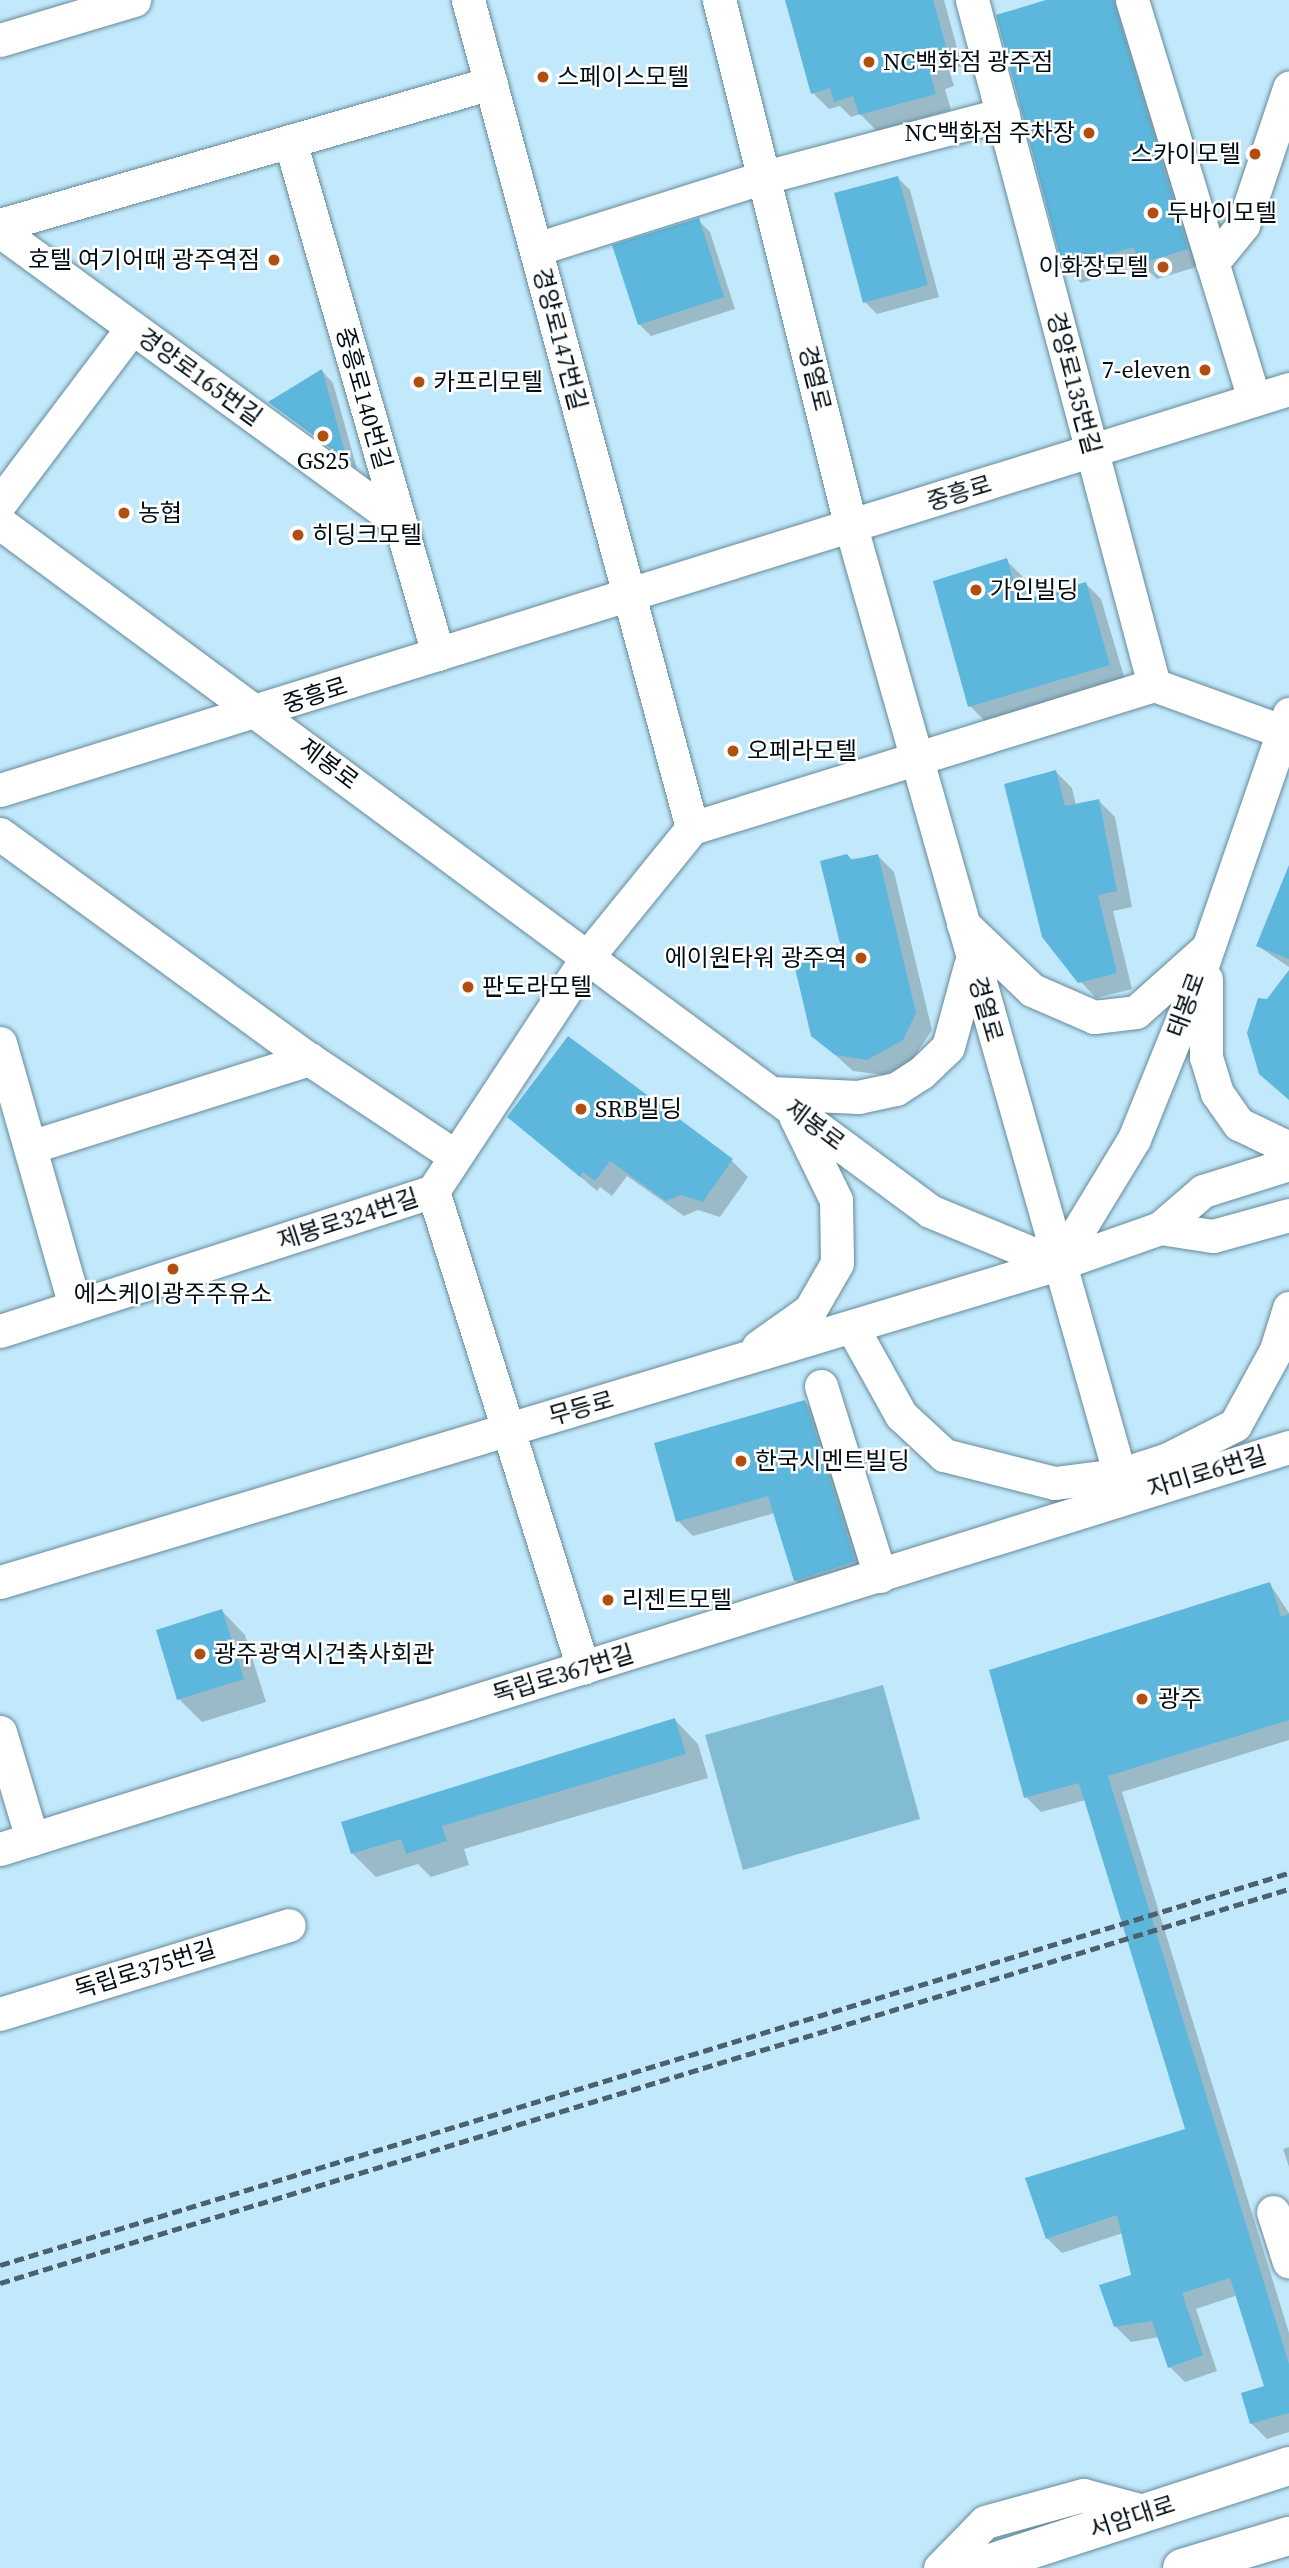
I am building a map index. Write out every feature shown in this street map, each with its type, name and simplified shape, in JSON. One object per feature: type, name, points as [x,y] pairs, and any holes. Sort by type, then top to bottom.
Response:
[{"type":"main road","name":"서암대로","points":[[975,2568],[1289,2466]]},
{"type":"main road","points":[[1186,2567],[1289,2536]]},
{"type":"main road","points":[[1186,2567],[1260,2568]]},
{"type":"street","points":[[0,40],[134,0]]},
{"type":"street","name":"경양로147번길","points":[[468,0],[629,595]]},
{"type":"street","name":"경열로","points":[[719,0],[852,527],[1122,1486]]},
{"type":"street","name":"경양로135번길","points":[[972,0],[1154,685]]},
{"type":"street","points":[[1132,0],[1254,400]]},
{"type":"street","points":[[0,225],[491,83]]},
{"type":"street","points":[[1212,263],[1243,225],[1289,88]]},
{"type":"street","points":[[536,249],[765,177],[1003,114]]},
{"type":"street","name":"중흥로140번길","points":[[290,141],[438,654]]},
{"type":"street","name":"경양로165번길","points":[[0,231],[399,522]]},
{"type":"street","points":[[0,503],[132,328]]},
{"type":"street","name":"중흥로","points":[[0,790],[260,713],[438,654],[1289,389]]},
{"type":"street","name":"제봉로","points":[[0,523],[930,1211],[1058,1264]]},
{"type":"street","points":[[629,595],[692,828]]},
{"type":"street","points":[[588,956],[692,828],[915,755],[1154,685]]},
{"type":"street","name":"태봉로","points":[[1058,1264],[1134,1139],[1287,727],[1154,685]]},
{"type":"street","points":[[0,834],[309,1059],[452,1154]]},
{"type":"street","points":[[962,922],[1032,990],[1094,1017],[1136,1012],[1206,948]]},
{"type":"street","points":[[1206,948],[1206,1057],[1217,1093],[1239,1124],[1289,1148]]},
{"type":"street","name":"제봉로324번길","points":[[0,1331],[433,1191],[452,1154],[588,956]]},
{"type":"street","points":[[737,1362],[810,1310],[837,1262],[836,1199],[781,1100],[858,1097],[897,1089],[921,1073],[948,1047],[971,957]]},
{"type":"street","points":[[0,1044],[75,1307]]},
{"type":"street","points":[[30,1147],[309,1059]]},
{"type":"street","name":"무등로","points":[[0,1582],[1058,1264],[1160,1228],[1203,1191],[1289,1164]]},
{"type":"street","points":[[433,1191],[583,1668]]},
{"type":"street","name":"무등로","points":[[1160,1228],[1213,1236],[1289,1215]]},
{"type":"street","points":[[852,1327],[901,1415],[944,1455],[1055,1483],[1122,1486],[1235,1425],[1276,1350],[1289,1308]]},
{"type":"street","points":[[821,1386],[880,1576]]},
{"type":"street","name":"자미로6번길","points":[[1122,1486],[1289,1447]]},
{"type":"street","name":"독립로367번길","points":[[0,1849],[880,1576],[1122,1486]]},
{"type":"street","points":[[0,1732],[32,1839]]},
{"type":"street","name":"독립로375번길","points":[[0,2014],[289,1925]]},
{"type":"street","points":[[1273,2212],[1289,2262]]},
{"type":"street","points":[[940,2568],[985,2522],[1071,2498],[1083,2495],[1147,2512]]},
{"type":"shaded area","points":[[883,1685],[920,1819],[743,1870],[705,1735]]},
{"type":"building","name":"NC백화점 광주점","points":[[785,0],[933,0],[947,50],[934,54],[939,70],[930,73],[936,94],[859,115],[853,96],[834,102],[830,88],[811,94]]},
{"type":"building","name":"NC백화점 주차장","points":[[1046,0],[1113,0],[1188,249],[1139,264],[1134,247],[1063,268],[996,15]]},
{"type":"building","points":[[898,176],[928,285],[863,303],[834,193]]},
{"type":"building","points":[[699,218],[724,297],[638,325],[612,245]]},
{"type":"building","name":"GS25","points":[[322,369],[347,460],[268,402]]},
{"type":"building","points":[[1007,558],[1019,601],[1086,582],[1110,665],[968,707],[933,581]]},
{"type":"building","points":[[1056,770],[1065,806],[1099,799],[1117,891],[1098,895],[1117,973],[1078,983],[1042,937],[1004,784]]},
{"type":"building","name":"에이원타워 광주역","points":[[847,854],[852,860],[878,854],[916,1013],[903,1040],[867,1060],[835,1055],[811,1036],[794,964],[842,952],[820,861]]},
{"type":"building","points":[[1289,865],[1289,959],[1256,946]]},
{"type":"building","points":[[1289,970],[1289,1100],[1259,1074],[1247,1033],[1258,998],[1267,999]]},
{"type":"building","name":"SRB빌딩","points":[[568,1036],[733,1159],[703,1202],[681,1195],[666,1201],[610,1161],[595,1181],[583,1172],[580,1177],[507,1117]]},
{"type":"building","name":"한국시멘트빌딩","points":[[805,1400],[855,1561],[794,1581],[768,1496],[676,1522],[654,1443]]},
{"type":"building","points":[[1270,1582],[1281,1617],[1289,1614],[1289,1720],[1108,1776],[1289,2364],[1289,2413],[1250,2424],[1241,2393],[1264,2386],[1230,2278],[1182,2293],[1203,2355],[1168,2368],[1152,2321],[1114,2327],[1099,2285],[1131,2275],[1117,2215],[1046,2239],[1025,2178],[1185,2129],[1079,1783],[1024,1798],[989,1670]]},
{"type":"building","name":"광주광역시건축사회관","points":[[222,1609],[244,1679],[177,1700],[156,1630]]},
{"type":"building","points":[[675,1718],[686,1754],[442,1826],[447,1841],[406,1854],[401,1839],[351,1854],[341,1822]]},
{"type":"railway","points":[[0,2265],[1289,1873]]},
{"type":"railway","points":[[0,2283],[1289,1889]]},
{"type":"place","name":"NC백화점 광주점","points":[[869,62]]},
{"type":"place","name":"스페이스모텔","points":[[543,77]]},
{"type":"place","name":"NC백화점 주차장","points":[[1089,133]]},
{"type":"place","name":"스카이모텔","points":[[1255,154]]},
{"type":"place","name":"두바이모텔","points":[[1153,213]]},
{"type":"place","name":"호텔 여기어때 광주역점","points":[[274,260]]},
{"type":"place","name":"이화장모텔","points":[[1163,267]]},
{"type":"place","name":"7-eleven","points":[[1205,370]]},
{"type":"place","name":"카프리모텔","points":[[419,382]]},
{"type":"place","name":"GS25","points":[[323,436]]},
{"type":"place","name":"농협","points":[[124,513]]},
{"type":"place","name":"히딩크모텔","points":[[298,535]]},
{"type":"place","name":"가인빌딩","points":[[976,590]]},
{"type":"place","name":"오페라모텔","points":[[733,751]]},
{"type":"place","name":"에이원타워 광주역","points":[[861,958]]},
{"type":"place","name":"판도라모텔","points":[[468,987]]},
{"type":"place","name":"SRB빌딩","points":[[581,1109]]},
{"type":"place","name":"에스케이광주주유소","points":[[173,1269]]},
{"type":"place","name":"한국시멘트빌딩","points":[[741,1461]]},
{"type":"place","name":"리젠트모텔","points":[[608,1600]]},
{"type":"place","name":"광주광역시건축사회관","points":[[200,1654]]},
{"type":"place","name":"광주","points":[[1142,1699]]}]
